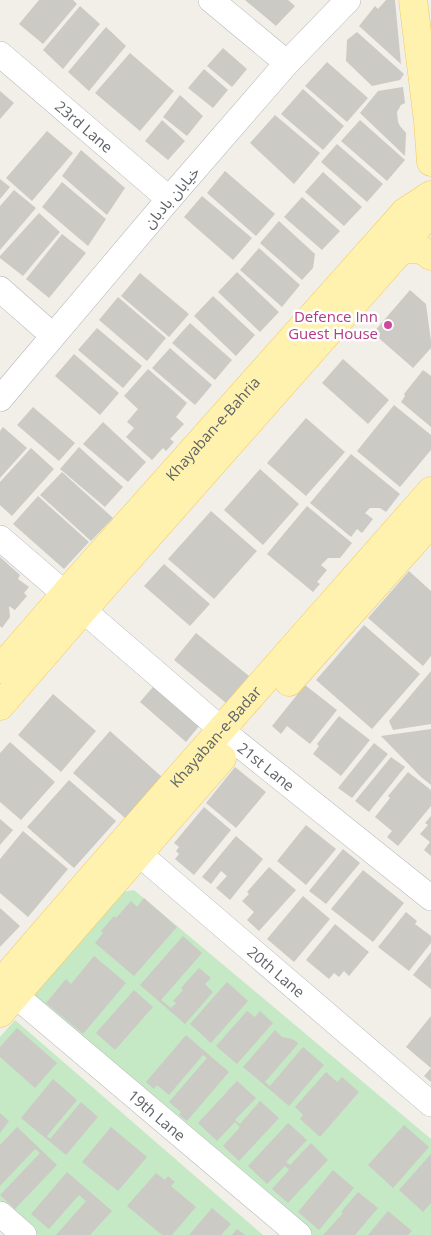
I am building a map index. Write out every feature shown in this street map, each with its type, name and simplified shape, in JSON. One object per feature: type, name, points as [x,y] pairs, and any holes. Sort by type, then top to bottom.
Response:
[{"type":"main road","points":[[413,0],[431,162]]},
{"type":"main road","points":[[428,122],[426,153],[422,169],[411,192],[392,243],[409,249],[416,248],[425,251],[431,256]]},
{"type":"main road","name":"Khayaban-e-Bahria","points":[[0,706],[74,602],[392,243],[419,216],[431,195]]},
{"type":"main road","name":"Khayaban-e-Badar","points":[[5,997],[131,847],[229,736],[431,491]]},
{"type":"main road","name":"Khayaban-e-Badar","points":[[229,736],[428,529]]},
{"type":"main road","name":"Khayaban-e-Bahria","points":[[0,669],[74,602]]},
{"type":"street","points":[[211,0],[281,59]]},
{"type":"street","name":"خیابان بادبان","points":[[0,377],[164,194],[281,59],[326,0]]},
{"type":"street","name":"خیابان بادبان","points":[[281,59],[348,0]]},
{"type":"street","name":"23rd Lane","points":[[0,54],[164,194]]},
{"type":"street","name":"خیابان بادبان","points":[[0,399],[164,194]]},
{"type":"street","points":[[0,289],[43,327]]},
{"type":"street","name":"21st Lane","points":[[0,538],[229,736],[431,898]]},
{"type":"street","name":"20th Lane","points":[[131,847],[431,1104]]},
{"type":"street","name":"19th Lane","points":[[5,997],[299,1235]]},
{"type":"street","points":[[0,1214],[24,1235]]},
{"type":"green space","points":[[134,890],[431,1139],[431,1235],[303,1235],[36,1003],[34,993],[123,892]]},
{"type":"green space","points":[[15,1020],[263,1235],[27,1235],[0,1210],[0,1037]]},
{"type":"building","points":[[39,0],[73,0],[77,4],[43,44],[19,24]]},
{"type":"building","points":[[245,0],[288,0],[295,6],[276,26]]},
{"type":"building","points":[[386,0],[395,0],[401,64],[359,26],[375,6],[378,9]]},
{"type":"building","points":[[80,6],[100,24],[63,69],[43,50]]},
{"type":"building","points":[[106,27],[126,46],[89,91],[68,72]]},
{"type":"building","points":[[357,32],[404,74],[400,80],[372,86],[346,61],[347,40]]},
{"type":"building","points":[[223,48],[247,69],[232,87],[207,66]]},
{"type":"building","points":[[130,53],[174,91],[140,131],[95,93]]},
{"type":"building","points":[[327,62],[368,98],[347,122],[305,86]]},
{"type":"building","points":[[204,69],[228,90],[213,108],[188,88]]},
{"type":"building","points":[[403,87],[405,103],[401,105],[397,112],[398,122],[406,133],[405,156],[360,113],[378,91]]},
{"type":"building","points":[[303,89],[344,126],[323,150],[281,114]]},
{"type":"building","points":[[0,91],[14,103],[0,119]]},
{"type":"building","points":[[180,95],[203,116],[187,136],[163,117]]},
{"type":"building","points":[[275,115],[320,153],[294,184],[250,143]]},
{"type":"building","points":[[162,120],[185,141],[168,160],[145,141]]},
{"type":"building","points":[[360,120],[405,160],[387,181],[341,141]]},
{"type":"building","points":[[47,131],[73,153],[32,201],[6,178]]},
{"type":"building","points":[[337,144],[383,184],[367,202],[321,162]]},
{"type":"building","points":[[81,150],[125,188],[107,215],[62,176]]},
{"type":"building","points":[[225,171],[275,214],[256,236],[207,193]]},
{"type":"building","points":[[323,172],[362,207],[344,226],[305,192]]},
{"type":"building","points":[[0,179],[10,187],[0,199]]},
{"type":"building","points":[[62,182],[106,219],[88,246],[42,207]]},
{"type":"building","points":[[14,190],[36,208],[0,250],[0,206]]},
{"type":"building","points":[[202,196],[252,238],[233,260],[184,217]]},
{"type":"building","points":[[302,197],[340,231],[322,250],[284,217]]},
{"type":"building","points":[[39,213],[60,232],[23,276],[0,258],[0,256]]},
{"type":"building","points":[[279,221],[315,254],[313,268],[302,280],[260,243]]},
{"type":"building","points":[[62,234],[86,253],[49,298],[26,279]]},
{"type":"building","points":[[259,248],[300,285],[282,307],[240,270]]},
{"type":"building","points":[[237,272],[279,312],[260,332],[218,292]]},
{"type":"building","points":[[140,273],[189,314],[169,337],[121,296]]},
{"type":"building","points":[[410,290],[426,304],[431,341],[431,348],[413,368],[373,333]]},
{"type":"building","points":[[213,296],[255,335],[236,356],[194,316]]},
{"type":"building","points":[[118,297],[166,338],[147,361],[99,320]]},
{"type":"building","points":[[190,323],[232,360],[215,380],[172,343]]},
{"type":"building","points":[[97,328],[142,366],[123,388],[78,350]]},
{"type":"building","points":[[170,348],[212,385],[195,405],[152,368]]},
{"type":"building","points":[[74,354],[119,393],[100,415],[55,376]]},
{"type":"building","points":[[343,359],[389,400],[368,424],[322,383]]},
{"type":"building","points":[[148,369],[187,403],[176,417],[184,424],[170,439],[174,442],[166,451],[163,448],[152,460],[126,437],[134,428],[127,422],[138,409],[124,396]]},
{"type":"building","points":[[423,370],[431,376],[431,427],[401,402],[405,396],[404,394]]},
{"type":"building","points":[[394,405],[431,435],[431,450],[400,487],[357,451]]},
{"type":"building","points":[[33,407],[75,443],[59,461],[17,425]]},
{"type":"building","points":[[306,418],[345,452],[306,496],[267,463]]},
{"type":"building","points":[[103,422],[146,462],[128,482],[83,444]]},
{"type":"building","points":[[3,427],[27,448],[0,478],[0,431]]},
{"type":"building","points":[[79,447],[123,487],[105,507],[60,469]]},
{"type":"building","points":[[31,448],[54,469],[12,516],[0,505],[0,482]]},
{"type":"building","points":[[351,454],[400,494],[386,512],[380,508],[370,508],[365,513],[373,519],[362,533],[357,529],[351,537],[310,503]]},
{"type":"building","points":[[260,469],[299,504],[263,545],[224,510]]},
{"type":"building","points":[[62,472],[113,518],[91,541],[40,495]]},
{"type":"building","points":[[38,496],[89,542],[64,569],[13,524]]},
{"type":"building","points":[[307,506],[352,543],[340,558],[328,558],[321,565],[327,570],[317,582],[320,584],[313,592],[267,554]]},
{"type":"building","points":[[211,511],[257,551],[214,599],[168,559]]},
{"type":"building","points":[[0,557],[20,575],[18,579],[29,587],[24,593],[27,596],[15,610],[9,606],[10,617],[2,628],[0,626]]},
{"type":"building","points":[[164,564],[210,604],[190,626],[144,586]]},
{"type":"building","points":[[409,571],[431,591],[431,656],[423,666],[368,618]]},
{"type":"building","points":[[364,625],[420,674],[372,729],[316,680]]},
{"type":"building","points":[[196,633],[249,676],[226,703],[174,660]]},
{"type":"building","points":[[431,671],[431,724],[393,730],[389,721]]},
{"type":"building","points":[[158,681],[204,720],[186,742],[140,702]]},
{"type":"building","points":[[305,685],[337,710],[310,744],[287,726],[281,734],[272,726]]},
{"type":"building","points":[[53,694],[96,731],[61,772],[18,735]]},
{"type":"building","points":[[339,716],[370,740],[341,776],[313,754],[319,746],[317,744]]},
{"type":"building","points":[[431,729],[431,785],[381,736]]},
{"type":"building","points":[[110,731],[162,777],[125,818],[73,773]]},
{"type":"building","points":[[10,742],[55,782],[21,820],[0,802],[0,753]]},
{"type":"building","points":[[374,743],[388,754],[352,798],[338,788]]},
{"type":"building","points":[[391,757],[405,767],[369,812],[355,801]]},
{"type":"building","points":[[235,767],[266,792],[236,828],[206,803]]},
{"type":"building","points":[[408,772],[431,790],[431,806],[398,846],[387,837],[392,831],[375,817],[390,798],[388,796]]},
{"type":"building","points":[[69,780],[116,821],[74,868],[27,827]]},
{"type":"building","points":[[204,807],[231,830],[194,875],[175,859],[179,854],[176,851],[179,847],[174,843]]},
{"type":"building","points":[[431,816],[431,856],[424,850],[430,842],[420,834],[428,825],[425,823]]},
{"type":"building","points":[[0,819],[13,830],[0,845]]},
{"type":"building","points":[[306,825],[336,849],[306,885],[277,861]]},
{"type":"building","points":[[23,831],[68,869],[28,917],[0,893],[0,859]]},
{"type":"building","points":[[236,836],[263,859],[230,900],[216,888],[227,876],[221,871],[211,884],[202,877]]},
{"type":"building","points":[[343,849],[360,863],[326,904],[309,891]]},
{"type":"building","points":[[269,867],[296,890],[259,931],[247,920],[254,912],[242,901],[249,894],[247,892]]},
{"type":"building","points":[[363,870],[404,903],[373,942],[331,909]]},
{"type":"building","points":[[303,896],[330,919],[294,962],[267,939]]},
{"type":"building","points":[[144,898],[177,927],[134,976],[95,943],[103,933],[101,931],[114,916],[116,918],[131,901],[137,907]]},
{"type":"building","points":[[0,908],[20,926],[0,947]]},
{"type":"building","points":[[406,912],[417,921],[415,924],[431,936],[431,943],[409,971],[378,947]]},
{"type":"building","points":[[335,924],[369,952],[349,976],[344,971],[339,977],[334,973],[329,979],[306,960]]},
{"type":"building","points":[[183,936],[202,953],[161,1000],[171,1008],[176,1003],[173,1001],[183,990],[181,988],[199,968],[211,978],[205,984],[213,992],[185,1024],[140,985]]},
{"type":"building","points":[[431,952],[431,989],[413,975]]},
{"type":"building","points":[[94,956],[126,983],[83,1034],[46,1003],[66,979],[71,984]]},
{"type":"building","points":[[227,982],[248,1001],[211,1043],[190,1024]]},
{"type":"building","points":[[134,990],[153,1007],[115,1050],[96,1033]]},
{"type":"building","points":[[247,1011],[255,1017],[260,1011],[273,1023],[237,1064],[216,1046]]},
{"type":"building","points":[[431,1016],[431,1068],[406,1047]]},
{"type":"building","points":[[17,1028],[57,1063],[35,1088],[0,1057],[0,1047]]},
{"type":"building","points":[[275,1030],[282,1037],[292,1039],[298,1044],[265,1082],[270,1086],[303,1047],[324,1065],[289,1106],[243,1067]]},
{"type":"building","points":[[186,1035],[229,1072],[187,1121],[179,1115],[181,1112],[169,1102],[207,1058],[203,1055],[169,1095],[157,1085],[154,1089],[146,1082]]},
{"type":"building","points":[[431,1068],[431,1082],[424,1076]]},
{"type":"building","points":[[326,1072],[337,1082],[342,1077],[359,1092],[320,1137],[300,1119],[303,1115],[295,1107]]},
{"type":"building","points":[[53,1079],[77,1100],[47,1136],[50,1139],[81,1102],[98,1117],[66,1155],[21,1118]]},
{"type":"building","points":[[237,1081],[256,1098],[235,1120],[240,1124],[260,1101],[279,1118],[239,1161],[223,1146],[240,1127],[235,1122],[217,1141],[198,1123]]},
{"type":"building","points":[[0,1113],[9,1121],[0,1133]]},
{"type":"building","points":[[288,1123],[307,1140],[286,1162],[290,1165],[311,1143],[328,1160],[288,1203],[272,1189],[289,1170],[285,1166],[267,1184],[248,1166]]},
{"type":"building","points":[[404,1125],[429,1147],[393,1188],[368,1165]]},
{"type":"building","points":[[17,1127],[57,1165],[15,1209],[0,1195],[40,1153],[35,1149],[0,1186],[0,1145]]},
{"type":"building","points":[[111,1127],[147,1157],[118,1191],[82,1162]]},
{"type":"building","points":[[431,1154],[431,1203],[423,1212],[399,1190]]},
{"type":"building","points":[[333,1170],[354,1188],[319,1230],[298,1212]]},
{"type":"building","points":[[67,1172],[112,1211],[90,1235],[56,1235],[86,1201],[79,1195],[49,1229],[31,1214]]},
{"type":"building","points":[[156,1173],[165,1180],[168,1176],[175,1182],[171,1186],[196,1207],[172,1235],[162,1235],[127,1206]]},
{"type":"building","points":[[358,1192],[378,1208],[355,1235],[323,1235],[343,1213],[341,1212]]},
{"type":"building","points":[[212,1208],[231,1224],[221,1235],[189,1235]]},
{"type":"building","points":[[388,1211],[412,1231],[408,1235],[368,1235]]},
{"type":"building","points":[[237,1229],[245,1235],[232,1235]]},
{"type":"place","name":"Defence Inn Guest House","points":[[388,325]]}]
